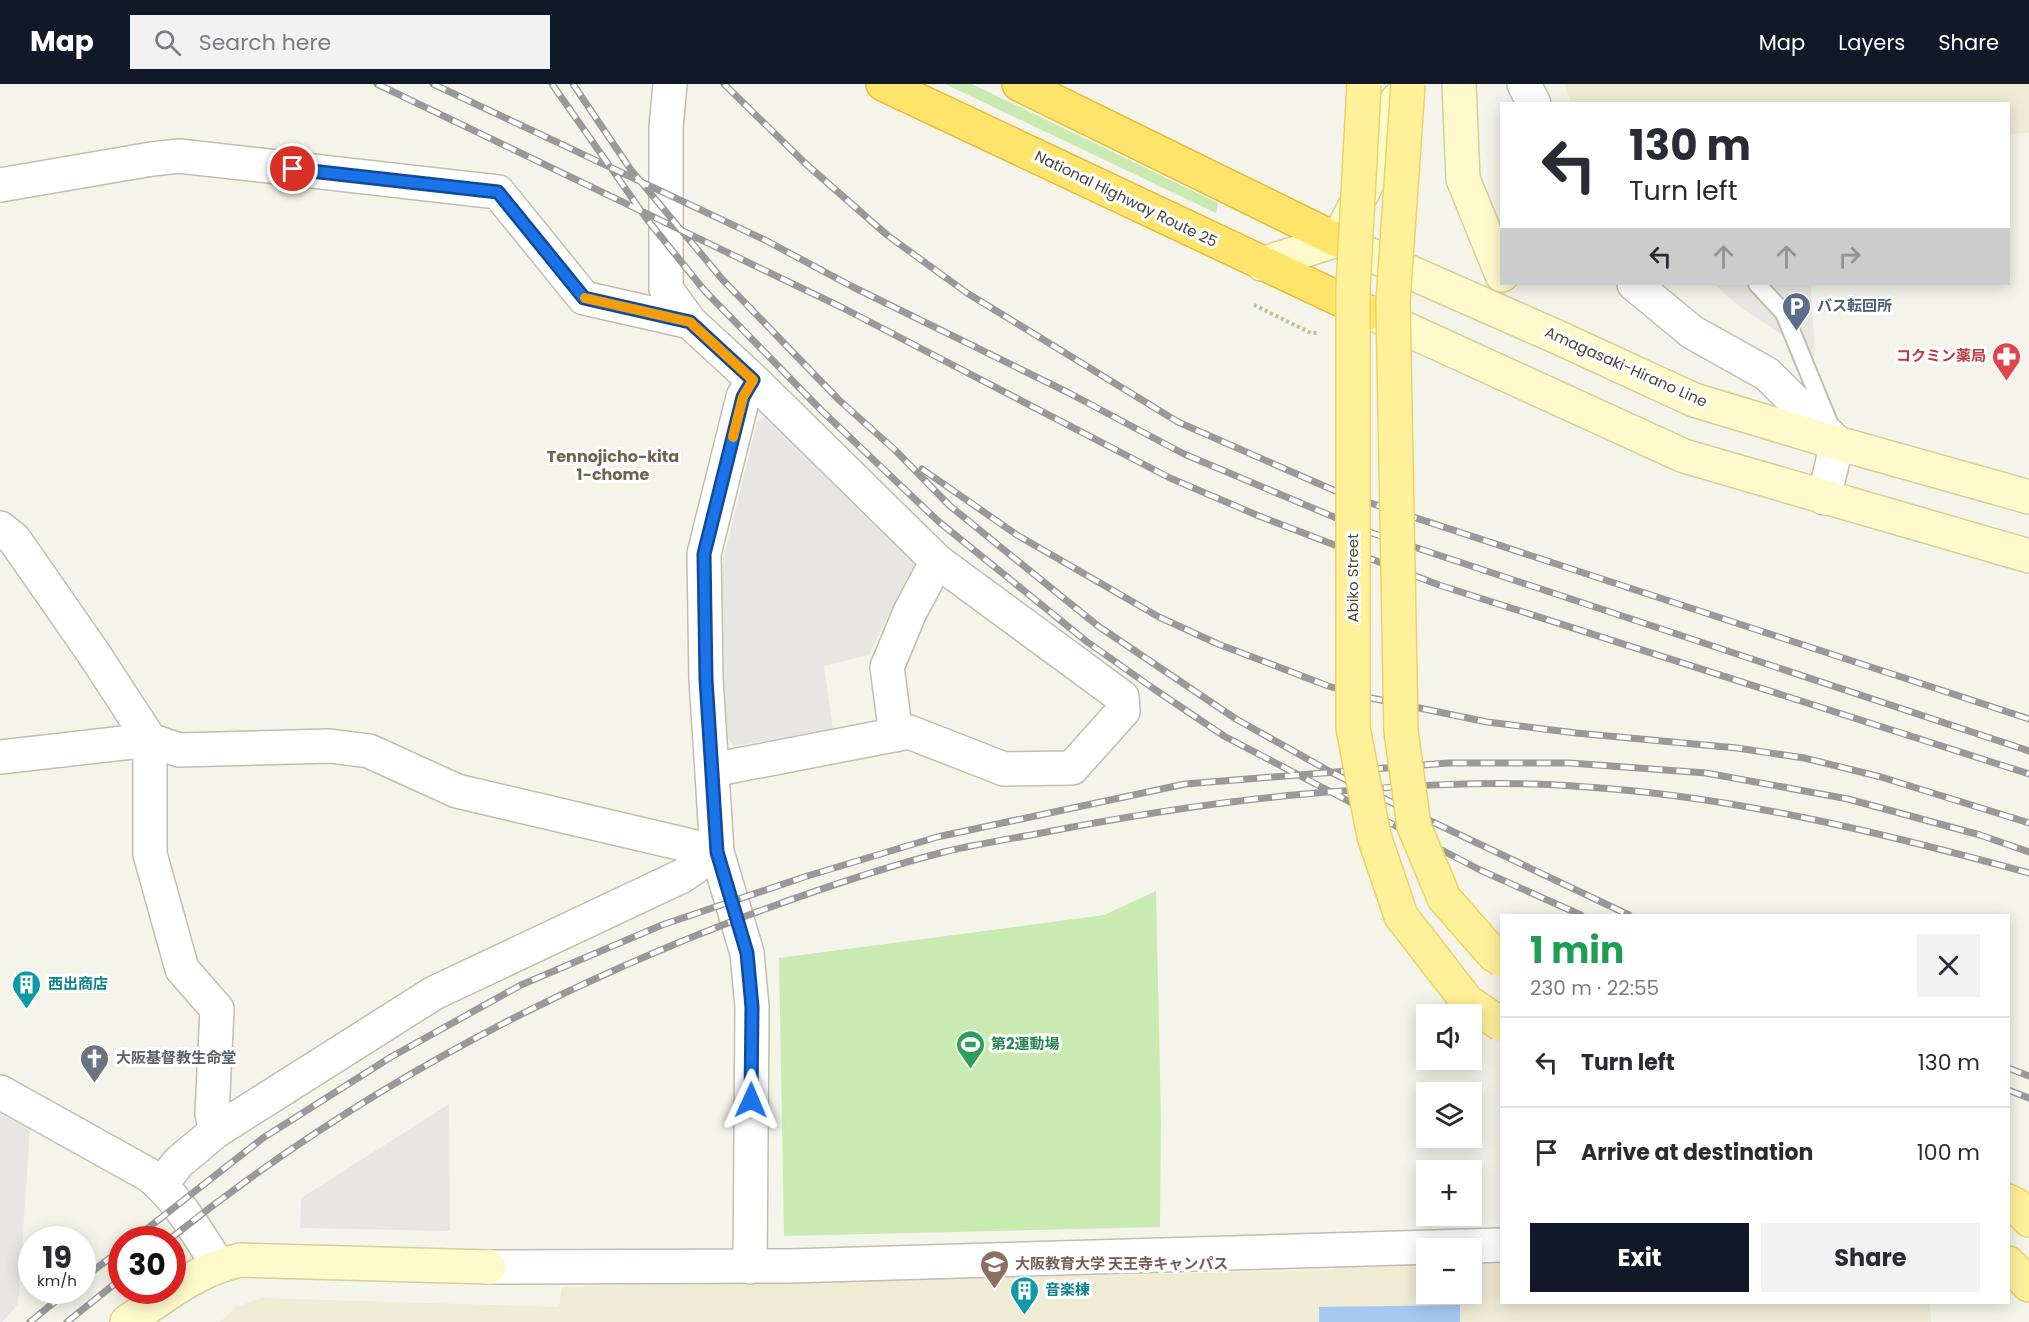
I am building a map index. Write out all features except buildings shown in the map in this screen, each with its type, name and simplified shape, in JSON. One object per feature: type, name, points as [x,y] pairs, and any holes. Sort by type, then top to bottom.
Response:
[{"type":"highway","name":"National Highway Route 25","points":[[883,84],[1369,313]]},
{"type":"highway","points":[[1019,84],[1337,240]]},
{"type":"main road","name":"Abiko Street","points":[[1364,84],[1353,288],[1353,728],[1374,836],[1401,915],[1467,1001],[1500,1024]]},
{"type":"main road","points":[[1408,84],[1393,302],[1401,731],[1414,826],[1444,897],[1493,954],[1500,959]]},
{"type":"main road","points":[[2010,1202],[2016,1205],[2029,1220]]},
{"type":"main road","points":[[2010,1265],[2029,1285]]},
{"type":"street","points":[[670,84],[666,128],[666,289],[690,322],[753,380],[937,561],[1122,697],[1124,711],[1071,768],[1004,769],[909,732],[712,770]]},
{"type":"street","points":[[1358,84],[1337,240],[1369,313],[1684,456],[2029,556]]},
{"type":"street","points":[[1262,264],[1337,240],[1387,146],[1401,84]]},
{"type":"street","points":[[1459,84],[1463,179],[1500,270]]},
{"type":"street","points":[[0,185],[179,156],[498,192],[584,298],[690,322]]},
{"type":"street","name":"Amagasaki-Hirano Line","points":[[1337,240],[1694,400],[2029,497]]},
{"type":"street","points":[[1509,285],[1555,336]]},
{"type":"street","points":[[1635,285],[1692,332],[1767,374],[1837,443],[1824,498]]},
{"type":"street","points":[[750,1267],[752,1007],[747,953],[717,852],[706,679],[704,554],[743,397],[753,380]]},
{"type":"street","points":[[0,528],[14,539],[94,654],[150,740],[150,854],[182,969],[217,1010],[212,1114],[216,1131]]},
{"type":"street","points":[[896,735],[888,667],[910,612],[937,561]]},
{"type":"street","points":[[0,757],[150,740],[179,750],[330,746],[369,751],[457,791],[717,852]]},
{"type":"street","points":[[161,1184],[179,1162],[216,1131],[434,993],[682,876],[717,852]]},
{"type":"street","points":[[0,1092],[149,1175],[161,1184],[195,1229],[218,1265]]},
{"type":"street","points":[[127,1322],[162,1310],[194,1277],[218,1265],[240,1260],[489,1267],[750,1267],[1500,1245]]},
{"type":"street","points":[[2010,1258],[2029,1264]]},
{"type":"lane","points":[[1758,285],[1784,312],[1837,443]]},
{"type":"path","points":[[1254,305],[1311,333]]},
{"type":"shaded area","points":[[1564,84],[2029,84],[2029,133],[2010,134],[2010,102],[1571,102]]},
{"type":"shaded area","name":"バス転回所","points":[[1715,285],[1811,285],[1815,356],[1741,308]]},
{"type":"shaded area","points":[[768,414],[917,559],[869,655],[824,666],[833,730],[734,746],[722,731],[715,593],[757,422]]},
{"type":"shaded area","points":[[449,1104],[450,1231],[300,1228],[301,1198]]},
{"type":"shaded area","points":[[0,1113],[30,1129],[23,1226],[18,1226],[18,1304],[0,1322]]},
{"type":"shaded area","name":"大阪教育大学 天王寺キャンパス","points":[[1500,1262],[1500,1304],[1930,1304],[1931,1322],[220,1322],[236,1307],[261,1298],[559,1307],[562,1287],[1333,1270],[1335,1267],[1416,1264],[1416,1304],[1482,1304],[1482,1263]]},
{"type":"green space","points":[[945,84],[972,84],[1218,203],[1216,213]]},
{"type":"green space","name":"第2運動場","points":[[1156,891],[1161,1120],[1160,1227],[784,1236],[779,958],[1104,915]]},
{"type":"water","points":[[1460,1305],[1460,1322],[1319,1322],[1319,1307]]},
{"type":"railway","points":[[377,84],[843,308],[1170,478],[1259,516],[1439,585],[2029,774]]},
{"type":"railway","points":[[433,84],[765,240],[853,287],[1069,393],[1184,454],[1372,533],[2029,751]]},
{"type":"railway","points":[[552,84],[646,218],[704,290],[822,411],[938,521],[1086,641],[1224,736],[1480,870],[1579,914]]},
{"type":"railway","points":[[573,84],[631,170],[722,279],[839,400],[895,450],[950,506],[1098,626],[1236,719],[1329,771],[1627,914]]},
{"type":"railway","points":[[724,84],[806,164],[887,235],[967,293],[1178,422],[1340,493],[2029,719]]},
{"type":"railway","points":[[922,469],[1017,535],[1159,617],[1218,644],[1328,686],[1371,698],[1487,722],[1737,748],[1804,758],[1881,777],[2029,823]]},
{"type":"railway","points":[[151,1226],[263,1138],[391,1057],[521,985],[662,925],[804,877],[937,837],[1185,784],[1448,763],[1570,763],[1706,773],[1848,799],[1980,835],[2029,852]]},
{"type":"railway","points":[[186,1227],[236,1188],[374,1096],[518,1016],[593,980],[746,916],[869,873],[977,845],[1138,815],[1280,796],[1444,785],[1541,784],[1631,791],[1746,807],[1917,843],[2029,873]]},
{"type":"railway","points":[[2010,1069],[2029,1076]]},
{"type":"railway","points":[[2010,1091],[2029,1098]]},
{"type":"railway","points":[[96,1268],[108,1260]]},
{"type":"railway","points":[[67,1322],[108,1289]]},
{"type":"railway","points":[[30,1322],[52,1304]]},
{"type":"slow traffic","points":[[585,298],[690,322],[753,380],[743,397],[733,437]]},
{"type":"place","name":"バス転回所","points":[[1796,332]]},
{"type":"place","name":"コクミン薬局","points":[[2007,382]]},
{"type":"place","name":"西出商店","points":[[27,1010]]},
{"type":"place","name":"第2運動場","points":[[970,1070]]},
{"type":"place","name":"大阪基督教生命堂","points":[[95,1084]]},
{"type":"place","name":"大阪教育大学 天王寺キャンパス","points":[[994,1290]]},
{"type":"place","name":"音楽棟","points":[[1024,1316]]},
{"type":"district","name":"Tennojicho-kita 1-chome","points":[[613,465]]},
{"type":"route","points":[[293,169],[498,192],[584,298],[690,322],[753,380],[743,397],[704,554],[706,679],[717,852],[747,953],[752,1007],[751,1100]]}]
